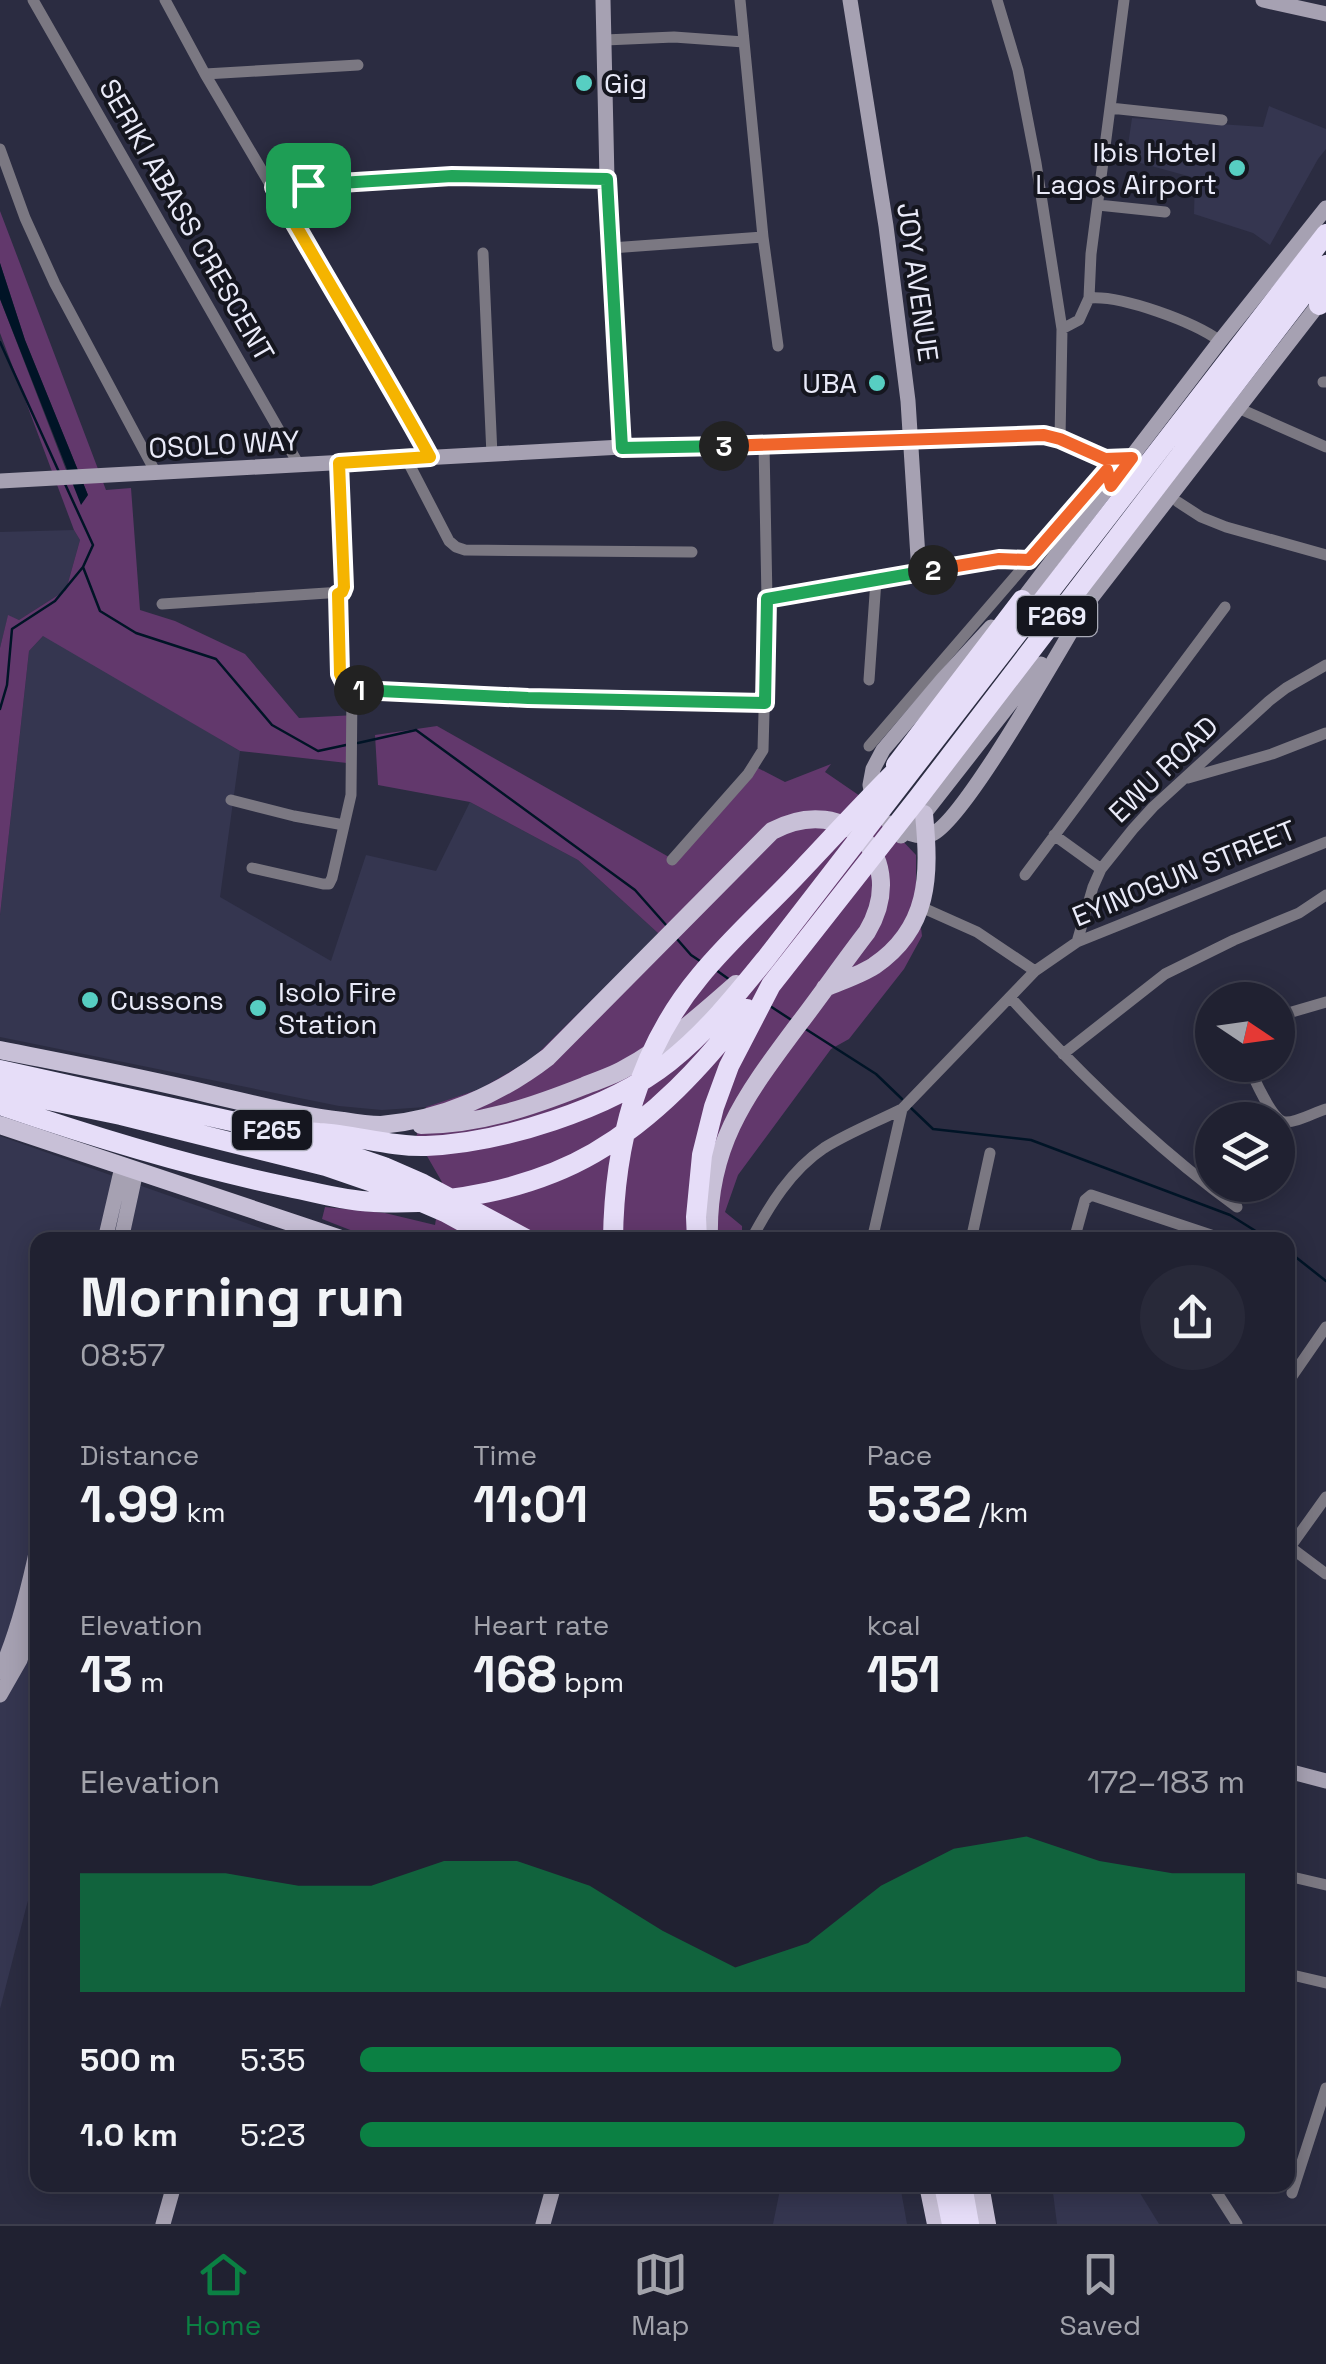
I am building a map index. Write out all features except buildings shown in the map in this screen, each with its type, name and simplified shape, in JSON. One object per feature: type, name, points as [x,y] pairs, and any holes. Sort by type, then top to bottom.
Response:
[{"type":"highway","name":"F269","points":[[767,972],[1004,650],[1326,234]]},
{"type":"highway","name":"F269","points":[[767,972],[852,884],[1326,267]]},
{"type":"highway","points":[[1322,300],[1326,267]]},
{"type":"highway","points":[[1004,650],[1022,600]]},
{"type":"highway","points":[[878,788],[1022,600]]},
{"type":"highway","points":[[613,1232],[621,1146],[640,1078],[676,1009],[700,975],[878,788],[968,700]]},
{"type":"highway","points":[[0,1105],[237,1176],[373,1202],[429,1202],[492,1191],[550,1174],[593,1154],[681,1088],[767,972]]},
{"type":"highway","points":[[281,1132],[423,1146],[508,1134],[570,1115],[642,1081],[742,1002]]},
{"type":"highway","points":[[697,1232],[702,1155],[742,1002]]},
{"type":"highway","name":"F265","points":[[0,1070],[281,1132],[384,1167],[513,1232]]},
{"type":"highway","name":"F265","points":[[0,1090],[121,1115],[326,1166],[445,1212],[481,1232]]},
{"type":"highway","points":[[963,2192],[969,2224]]},
{"type":"main road","points":[[603,0],[607,179],[622,448]]},
{"type":"main road","name":"JOY AVENUE","points":[[850,0],[886,226],[912,439],[920,572]]},
{"type":"main road","points":[[1263,0],[1326,14]]},
{"type":"main road","points":[[1084,608],[959,810],[945,826],[930,835],[903,832],[884,820],[874,805],[870,785],[883,750],[943,679],[1022,600],[1108,472],[1132,458],[1326,208]]},
{"type":"main road","points":[[852,884],[924,814],[1322,300]]},
{"type":"main road","name":"OSOLO WAY","points":[[0,480],[622,448],[1044,435],[1060,439],[1108,472],[1132,458]]},
{"type":"main road","points":[[824,988],[872,968],[899,946],[913,927],[921,907],[926,851],[924,814]]},
{"type":"main road","points":[[380,1125],[468,1104],[526,1074],[558,1047],[772,832],[808,818],[832,821],[850,828],[874,854],[882,884],[876,917],[742,1104],[724,1140],[713,1180],[710,1232]]},
{"type":"main road","points":[[0,1050],[165,1083],[280,1112],[380,1125],[448,1125],[500,1116],[624,1070],[742,1002]]},
{"type":"main road","points":[[0,1124],[320,1232]]},
{"type":"main road","points":[[108,1232],[129,1169]]},
{"type":"main road","points":[[122,1232],[129,1169]]},
{"type":"main road","points":[[0,1672],[30,1578]]},
{"type":"main road","points":[[0,1695],[20,1660],[30,1628]]},
{"type":"main road","points":[[1295,1773],[1326,1782]]},
{"type":"main road","points":[[163,2224],[172,2192]]},
{"type":"main road","points":[[543,2224],[552,2192]]},
{"type":"main road","points":[[981,2192],[987,2224]]},
{"type":"street","name":"SERIKI ABASS CRESCENT","points":[[33,0],[299,465]]},
{"type":"street","points":[[165,0],[430,457]]},
{"type":"street","points":[[740,0],[778,346]]},
{"type":"street","points":[[997,0],[1022,89],[1062,329],[1060,439]]},
{"type":"street","points":[[1062,329],[1079,320],[1090,298],[1091,254],[1124,0]]},
{"type":"street","points":[[605,40],[674,37],[744,42]]},
{"type":"street","points":[[206,74],[358,65]]},
{"type":"street","points":[[1110,108],[1222,120]]},
{"type":"street","points":[[0,150],[55,284],[156,472]]},
{"type":"street","points":[[274,187],[452,176],[607,179]]},
{"type":"street","points":[[1098,205],[1165,212]]},
{"type":"street","points":[[611,248],[764,237]]},
{"type":"street","points":[[483,252],[492,455]]},
{"type":"street","points":[[1090,298],[1147,308],[1208,332],[1220,341]]},
{"type":"street","points":[[1238,408],[1326,447]]},
{"type":"street","points":[[672,860],[763,750],[767,599],[764,445]]},
{"type":"street","points":[[407,460],[456,548],[485,552],[692,552]]},
{"type":"street","points":[[162,604],[342,592],[339,463]]},
{"type":"street","points":[[869,746],[1108,472]]},
{"type":"street","points":[[1178,502],[1226,527],[1326,555]]},
{"type":"street","points":[[767,599],[999,559],[1029,560]]},
{"type":"street","points":[[868,680],[876,580]]},
{"type":"street","points":[[338,594],[340,674],[352,690],[765,703]]},
{"type":"street","points":[[1025,875],[1225,608]]},
{"type":"street","name":"EWU ROAD","points":[[1077,942],[1101,870],[1143,818],[1269,701],[1326,664]]},
{"type":"street","points":[[252,868],[329,884],[351,795],[352,690]]},
{"type":"street","points":[[1184,780],[1326,734]]},
{"type":"street","points":[[231,800],[344,826]]},
{"type":"street","points":[[1054,835],[1101,870]]},
{"type":"street","name":"EYINOGUN STREET","points":[[874,1232],[902,1109],[1035,972],[1077,942],[1326,842]]},
{"type":"street","points":[[1063,1054],[1166,974],[1299,913],[1326,895]]},
{"type":"street","points":[[921,907],[977,932],[1035,972]]},
{"type":"street","points":[[1010,997],[1063,1054],[1180,1164],[1237,1207]]},
{"type":"street","points":[[1295,1011],[1326,1002]]},
{"type":"street","points":[[1255,1082],[1282,1121],[1326,1109]]},
{"type":"street","points":[[756,1232],[797,1171],[822,1149],[902,1109]]},
{"type":"street","points":[[973,1232],[990,1153]]},
{"type":"street","points":[[1076,1232],[1085,1200],[1091,1195],[1202,1232]]},
{"type":"street","points":[[1295,1372],[1326,1326]]},
{"type":"street","points":[[1295,1540],[1326,1497]]},
{"type":"street","points":[[1295,1552],[1326,1574]]},
{"type":"street","points":[[1295,1878],[1326,1885]]},
{"type":"street","points":[[1295,1976],[1326,1983]]},
{"type":"street","points":[[1295,2184],[1326,2088]]},
{"type":"street","points":[[1216,2192],[1236,2224]]},
{"type":"shaded area","name":"Ibis Hotel Lagos Airport","points":[[1269,106],[1326,129],[1326,149],[1270,245],[1253,233],[1194,214],[1195,178],[1126,159],[1132,118],[1263,127]]},
{"type":"shaded area","points":[[0,211],[106,490],[131,488],[140,610],[175,621],[245,654],[299,718],[356,715],[347,763],[240,751],[43,636],[29,651],[0,915],[0,648],[8,615],[19,620],[66,590],[80,540],[0,333],[0,299],[68,475],[88,495],[25,340],[0,263]]},
{"type":"shaded area","points":[[0,263],[25,340],[88,495],[81,505],[0,299]]},
{"type":"shaded area","points":[[74,530],[80,540],[66,590],[19,620],[8,616],[0,648],[0,532]]},
{"type":"shaded area","points":[[44,635],[240,751],[220,897],[331,961],[366,855],[436,871],[470,802],[578,860],[659,934],[532,1059],[480,1089],[426,1107],[382,1110],[339,1106],[0,1037],[0,915],[29,651]]},
{"type":"shaded area","points":[[437,726],[676,861],[756,767],[785,782],[831,764],[825,772],[860,796],[916,855],[922,936],[904,969],[849,1039],[831,1049],[738,1175],[725,1212],[742,1226],[742,1232],[355,1232],[322,1219],[325,1207],[385,1213],[435,1225],[442,1182],[416,1137],[426,1107],[480,1089],[532,1059],[659,934],[578,860],[470,802],[378,785],[375,735]]},
{"type":"shaded area","points":[[0,1136],[271,1232],[30,1232],[30,1895],[0,2009]]},
{"type":"shaded area","points":[[780,2192],[901,2192],[907,2224],[773,2224]]},
{"type":"shaded area","points":[[1053,2192],[1139,2192],[1159,2224],[1057,2224]]},
{"type":"waterway","points":[[0,342],[59,472]]},
{"type":"waterway","points":[[0,709],[7,685],[12,629],[55,601],[83,567],[93,545],[65,484]]},
{"type":"waterway","points":[[83,567],[100,611],[136,633],[216,659],[272,725],[318,751],[346,745]]},
{"type":"waterway","points":[[358,743],[416,730],[635,890],[666,925]]},
{"type":"waterway","points":[[677,939],[700,961]]},
{"type":"waterway","points":[[716,970],[730,980]]},
{"type":"waterway","points":[[770,1006],[793,1021]]},
{"type":"waterway","points":[[804,1028],[876,1074],[902,1099]]},
{"type":"waterway","points":[[911,1108],[933,1129],[1031,1140],[1230,1215],[1257,1232]]},
{"type":"waterway","points":[[1295,1257],[1326,1281]]},
{"type":"place","name":"Gig","points":[[584,83]]},
{"type":"place","name":"Ibis Hotel Lagos Airport","points":[[1237,168]]},
{"type":"place","name":"UBA","points":[[877,383]]},
{"type":"place","name":"Cussons","points":[[90,1000]]},
{"type":"place","name":"Isolo Fire Station","points":[[258,1008]]},
{"type":"route","points":[[452,176],[607,179],[622,448],[1044,435],[1105,459],[1132,458],[1111,486],[1107,470],[1029,560],[999,559],[767,599],[765,703],[352,690],[340,674],[338,594],[344,587],[339,463],[430,457],[274,187],[308,185],[452,176]]}]
